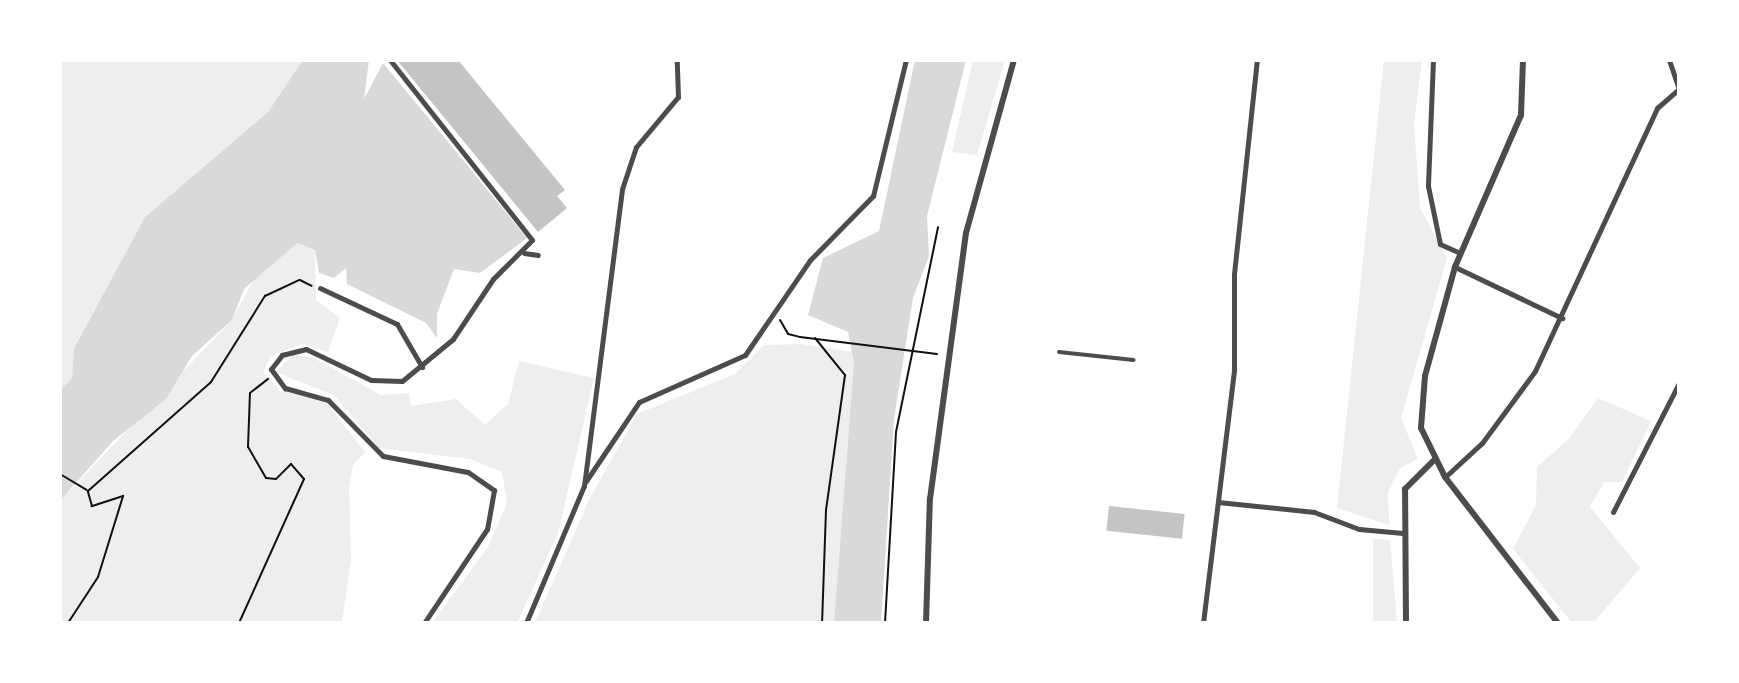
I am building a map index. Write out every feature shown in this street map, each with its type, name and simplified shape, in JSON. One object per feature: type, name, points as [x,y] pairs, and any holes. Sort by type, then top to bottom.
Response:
[{"type":"street","points":[[390,60],[530,235],[524,253],[493,279],[462,328],[422,367],[402,381],[382,383],[299,349],[277,359],[272,376],[285,388],[328,400],[383,456],[468,472],[494,490],[487,529],[424,623]]},
{"type":"street","points":[[584,486],[622,189],[636,147],[678,97],[677,60]]},
{"type":"street","points":[[526,623],[584,486],[625,415],[731,365],[776,310],[810,260],[873,196],[906,60]]},
{"type":"street","points":[[926,623],[930,499],[980,169],[1014,60]]},
{"type":"street","points":[[1203,623],[1218,502],[1257,60]]},
{"type":"street","points":[[1433,60],[1428,186],[1440,244],[1460,253]]},
{"type":"street","points":[[1523,60],[1521,115],[1455,267],[1422,393],[1421,428],[1434,460],[1445,477],[1558,623]]},
{"type":"street","points":[[1445,477],[1512,405],[1562,318],[1657,108],[1679,89],[1669,60]]},
{"type":"street","points":[[524,253],[538,255]]},
{"type":"street","points":[[1455,267],[1562,318]]},
{"type":"street","points":[[320,288],[397,324],[422,367]]},
{"type":"street","points":[[1059,352],[1134,360]]},
{"type":"street","points":[[1613,512],[1679,383]]},
{"type":"street","points":[[1406,623],[1405,489],[1434,460]]},
{"type":"street","points":[[1218,502],[1314,512],[1359,529],[1403,533]]},
{"type":"path","points":[[885,623],[896,432],[938,227]]},
{"type":"path","points":[[88,491],[211,382],[265,296],[300,280],[320,288]]},
{"type":"path","points":[[776,310],[788,334],[937,354]]},
{"type":"path","points":[[815,338],[845,375],[826,510],[822,623]]},
{"type":"path","points":[[239,623],[304,479],[291,464],[276,479],[266,478],[248,447],[250,393],[272,376]]},
{"type":"path","points":[[60,474],[88,491],[92,506],[123,496],[98,577],[68,623]]},
{"type":"shaded area","points":[[60,60],[304,60],[268,112],[145,217],[74,347],[72,378],[60,390]]},
{"type":"shaded area","points":[[303,60],[369,60],[364,99],[383,63],[527,238],[480,273],[454,269],[437,314],[437,338],[426,323],[347,284],[346,268],[334,278],[319,273],[315,250],[297,243],[244,289],[232,320],[192,356],[166,399],[113,441],[60,501],[60,390],[72,378],[74,348],[145,217],[268,112]]},
{"type":"shaded area","points":[[915,60],[966,60],[927,216],[929,256],[913,298],[894,419],[881,623],[834,623],[854,362],[848,332],[808,315],[823,258],[879,231]]},
{"type":"shaded area","points":[[973,60],[1005,60],[977,155],[952,152]]},
{"type":"shaded area","points":[[1384,60],[1422,60],[1414,124],[1420,208],[1447,258],[1401,418],[1418,459],[1400,468],[1388,492],[1389,525],[1337,508]]},
{"type":"shaded area","points":[[297,242],[315,250],[316,300],[340,318],[328,352],[302,344],[271,356],[263,372],[280,391],[324,400],[365,452],[353,465],[349,488],[351,559],[342,623],[60,623],[60,501],[232,320],[256,275]]},
{"type":"shaded area","points":[[801,344],[852,352],[854,362],[834,623],[535,623],[589,500],[637,414],[735,374],[764,345]]},
{"type":"shaded area","points":[[293,355],[312,357],[381,395],[409,393],[411,406],[456,399],[485,425],[508,404],[519,361],[594,378],[558,533],[517,623],[432,623],[488,547],[507,503],[502,472],[470,459],[379,448],[335,396],[276,372]]},
{"type":"shaded area","points":[[1598,398],[1651,421],[1622,482],[1604,482],[1590,507],[1640,568],[1593,623],[1572,623],[1513,549],[1536,505],[1537,467],[1569,439]]},
{"type":"shaded area","points":[[1373,539],[1390,540],[1397,623],[1373,623]]},
{"type":"building","points":[[397,60],[458,60],[565,190],[557,196],[567,208],[538,232]]},
{"type":"building","points":[[1109,506],[1185,514],[1182,539],[1106,531]]}]
